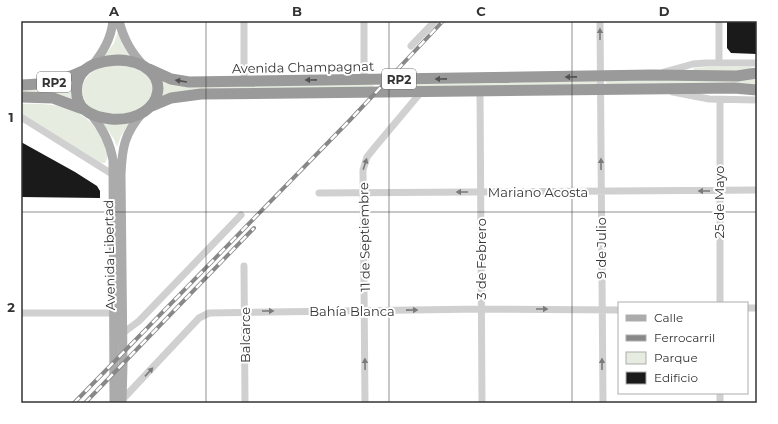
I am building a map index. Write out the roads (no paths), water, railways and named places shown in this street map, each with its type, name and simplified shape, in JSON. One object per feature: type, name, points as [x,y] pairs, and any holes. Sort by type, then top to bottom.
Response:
[{"type":"highway","name":"RP2","points":[[21,85],[56,82],[69,78],[106,61],[124,60],[147,68]]},
{"type":"highway","name":"RP2","points":[[86,111],[78,99],[76,88],[78,80],[88,68]]},
{"type":"highway","name":"Avenida Champagnat","points":[[147,68],[171,79],[189,82],[652,75],[737,76],[757,73]]},
{"type":"highway","points":[[147,68],[158,85],[157,94],[147,109]]},
{"type":"highway","name":"Avenida Champagnat","points":[[147,109],[171,98],[196,94],[653,88],[734,88],[757,93]]},
{"type":"highway","name":"RP2","points":[[21,97],[53,98],[104,118],[127,118],[147,109]]},
{"type":"main road","points":[[88,68],[100,55],[108,40],[113,21]]},
{"type":"main road","points":[[119,21],[125,41],[132,52],[147,68]]},
{"type":"main road","name":"Avenida Libertad","points":[[120,402],[123,333],[118,313],[122,154],[129,132],[147,109]]},
{"type":"main road","name":"Avenida Libertad","points":[[86,111],[101,128],[110,146],[113,160],[112,174],[120,402]]},
{"type":"street","points":[[244,21],[244,81]]},
{"type":"street","points":[[364,21],[364,80]]},
{"type":"street","points":[[411,46],[435,21]]},
{"type":"street","name":"9 de Julio","points":[[600,21],[602,403]]},
{"type":"street","points":[[719,21],[719,63]]},
{"type":"street","name":"Avenida Champagnat","points":[[652,75],[693,64],[757,63]]},
{"type":"street","name":"Avenida Champagnat","points":[[653,88],[720,100],[757,93]]},
{"type":"street","name":"3 de Febrero","points":[[480,90],[482,403]]},
{"type":"street","name":"11 de Septiembre","points":[[365,403],[363,170],[367,158],[422,91]]},
{"type":"street","name":"25 de Mayo","points":[[720,100],[720,302]]},
{"type":"street","points":[[21,117],[112,174]]},
{"type":"street","name":"Mariano Acosta","points":[[319,193],[757,190]]},
{"type":"street","points":[[123,333],[139,321],[241,215]]},
{"type":"street","name":"Balcarce","points":[[244,266],[245,403]]},
{"type":"street","name":"Bahía Blanca","points":[[120,402],[202,316],[209,313],[245,311],[482,309],[618,310]]},
{"type":"street","points":[[21,313],[118,313]]},
{"type":"railway","points":[[74,403],[350,120],[443,21]]},
{"type":"railway","points":[[85,403],[254,228]]}]
